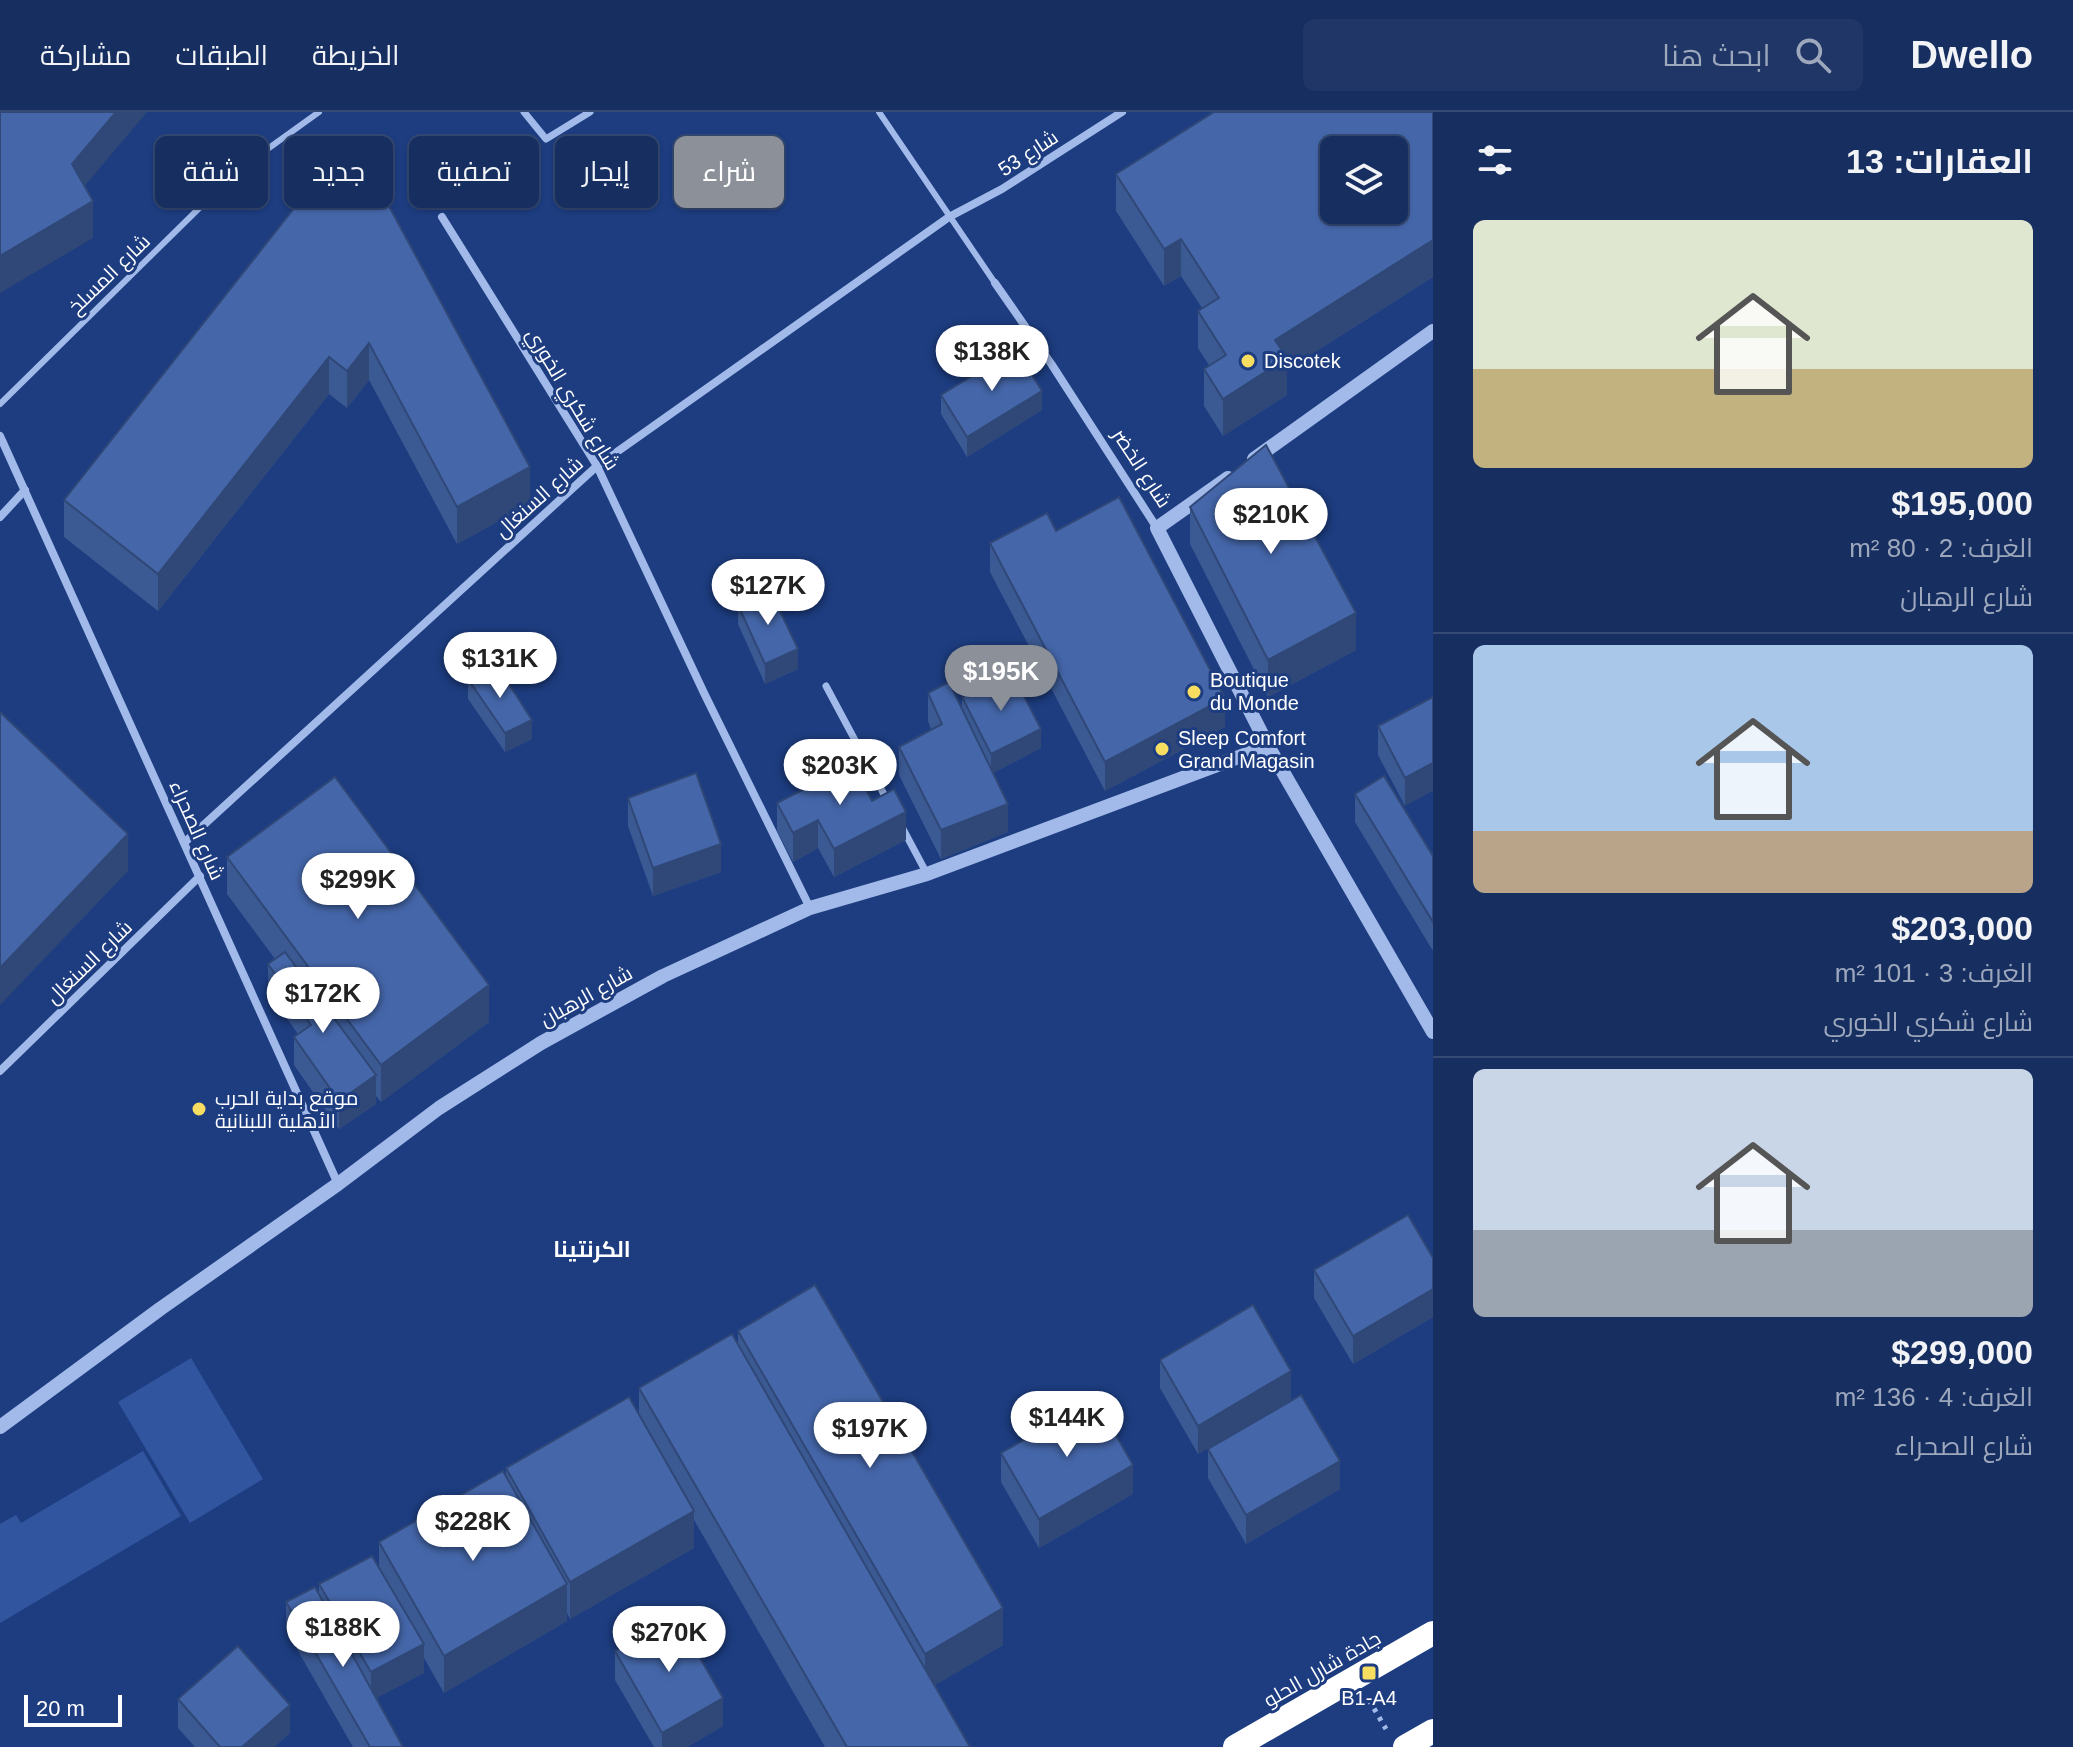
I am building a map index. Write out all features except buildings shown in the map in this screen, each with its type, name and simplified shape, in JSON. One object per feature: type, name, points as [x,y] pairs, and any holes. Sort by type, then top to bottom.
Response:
[{"type":"highway","name":"جادة شارل الحلو","points":[[1235,1747],[1433,1633]]},
{"type":"highway","points":[[1405,1747],[1433,1731]]},
{"type":"street","points":[[524,112],[546,139],[590,112]]},
{"type":"street","name":"شارع 53","points":[[949,217],[1002,189],[1122,112]]},
{"type":"street","name":"شارع شكري الخوري","points":[[442,217],[597,466],[810,908]]},
{"type":"street","name":"شارع السنغال","points":[[185,842],[597,466],[949,217]]},
{"type":"street","name":"شارع الخضر","points":[[995,283],[1157,528],[1268,746],[1433,1032]]},
{"type":"street","points":[[1157,528],[1433,331]]},
{"type":"street","name":"شارع الصحراء","points":[[0,436],[338,1184]]},
{"type":"street","points":[[0,517],[25,490]]},
{"type":"street","points":[[826,686],[891,807]]},
{"type":"street","name":"شارع الرهبان","points":[[0,1427],[439,1108],[541,1043],[663,976],[810,908],[927,874],[1268,746]]},
{"type":"street","points":[[898,820],[927,874]]},
{"type":"street","name":"شارع السنغال","points":[[0,1071],[200,876]]},
{"type":"lane","name":"شارع المسلخ","points":[[0,404],[237,171],[319,112]]},
{"type":"lane","name":"شارع الخضر","points":[[879,112],[995,283]]},
{"type":"shaded area","points":[[191,1358],[263,1479],[190,1523],[118,1402]]},
{"type":"shaded area","points":[[143,1451],[181,1516],[0,1623],[0,1524],[16,1515],[21,1523]]},
{"type":"place","name":"Discotek","points":[[1248,361]]},
{"type":"place","name":"Boutique du Monde","points":[[1194,692]]},
{"type":"place","name":"Sleep Comfort Grand Magasin","points":[[1162,749]]},
{"type":"place","name":"موقع بداية الحرب الأهلية اللبنانية","points":[[199,1109]]},
{"type":"place","name":"B1-A4","points":[[1369,1673]]},
{"type":"district","name":"الكرنتينا","points":[[592,1249]]}]
